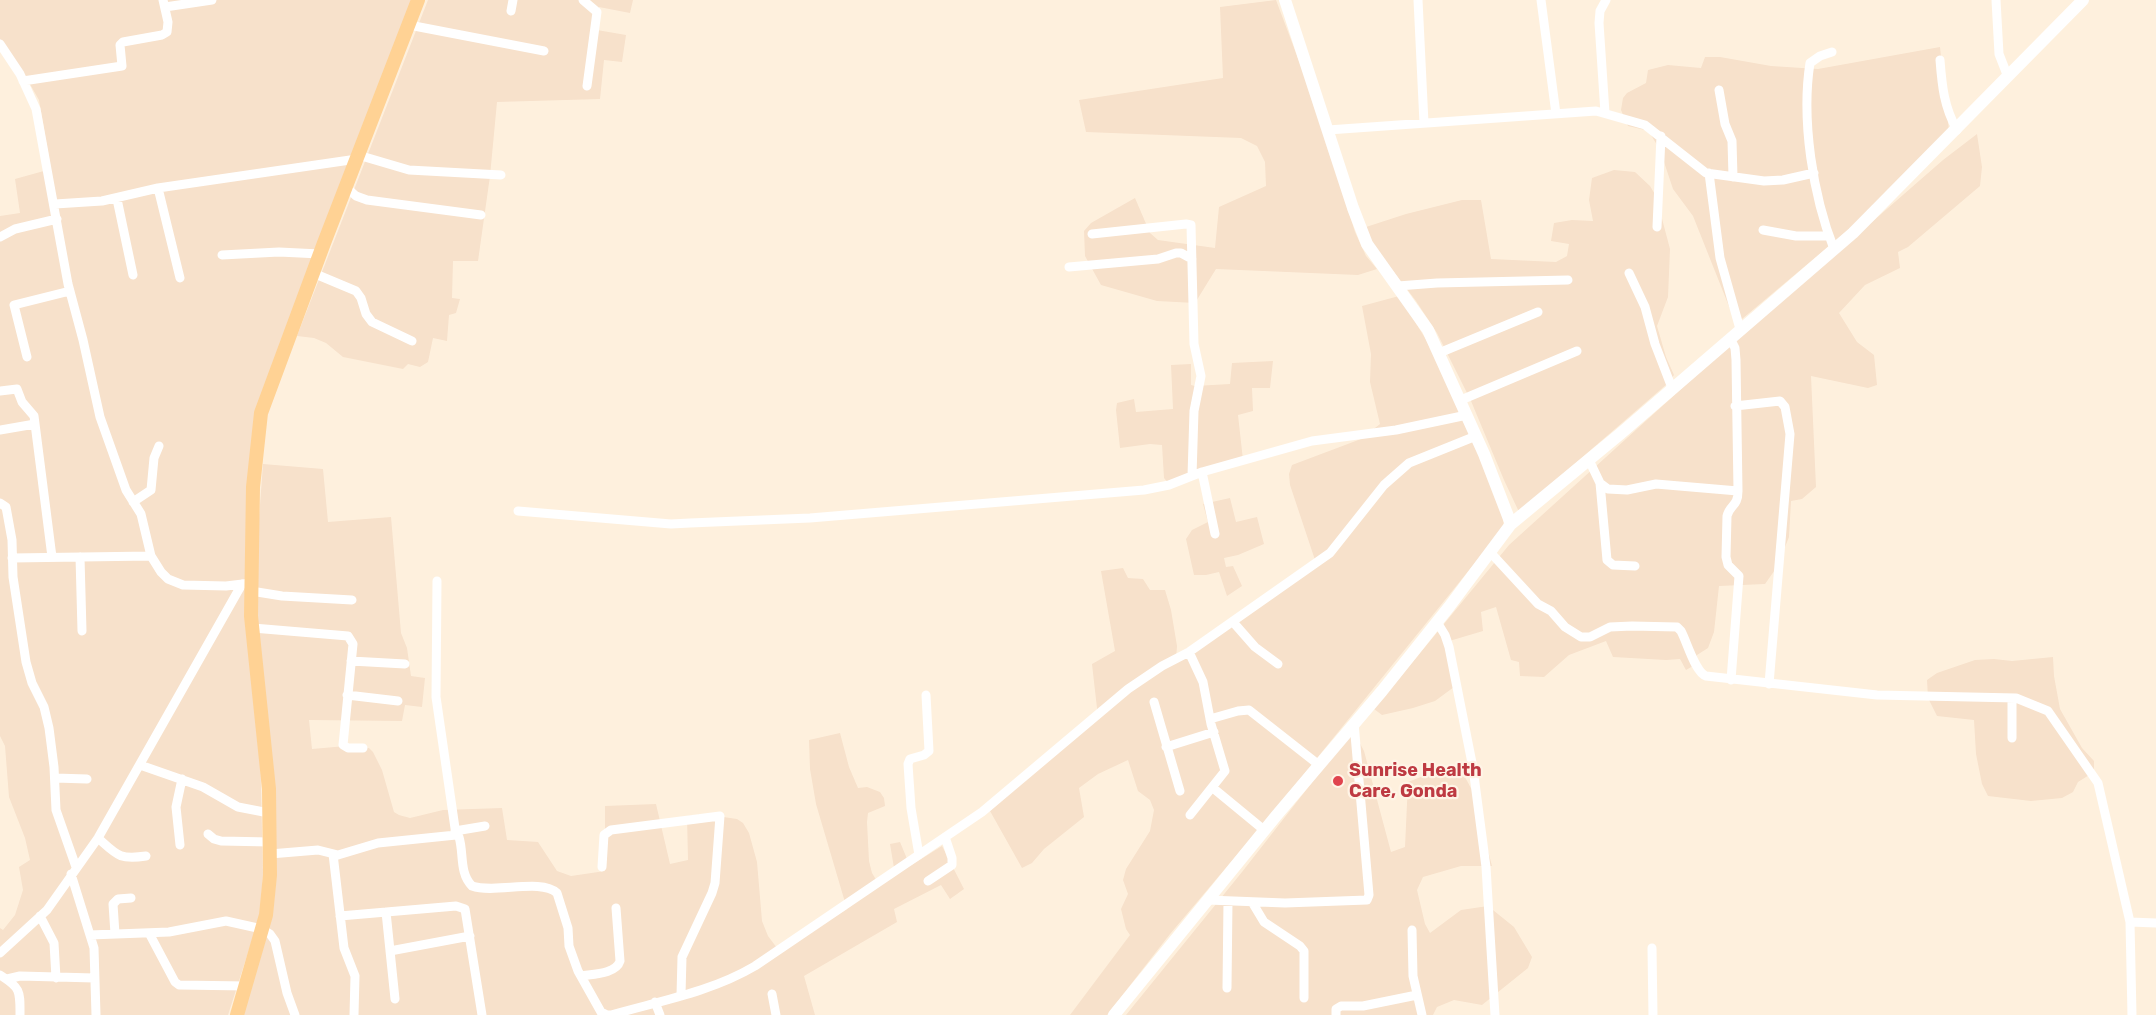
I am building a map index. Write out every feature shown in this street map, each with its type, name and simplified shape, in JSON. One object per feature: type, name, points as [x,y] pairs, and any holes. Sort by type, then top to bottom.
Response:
[{"type":"main road","points":[[237,1015],[269,904],[269,789],[248,586],[253,487],[260,413],[418,0]]},
{"type":"main road","points":[[1285,0],[1353,208],[1367,244],[1428,330],[1461,400],[1511,524]]},
{"type":"main road","points":[[1114,1015],[1264,830],[1437,622],[1511,524],[1589,460],[1853,233],[2083,0]]},
{"type":"street","points":[[23,81],[122,66],[120,44],[162,35],[167,32],[168,22],[164,4],[212,0]]},
{"type":"street","points":[[511,10],[513,0]]},
{"type":"street","points":[[583,0],[597,12],[587,86]]},
{"type":"street","points":[[1418,0],[1424,123]]},
{"type":"street","points":[[1541,0],[1556,114]]},
{"type":"street","points":[[1605,113],[1599,23],[1600,11],[1606,0]]},
{"type":"street","points":[[1996,0],[1999,54],[2008,77]]},
{"type":"street","points":[[409,25],[544,51]]},
{"type":"street","points":[[0,44],[23,81],[36,109],[70,291],[100,417],[126,490],[141,514],[151,556],[161,572],[168,579],[184,585],[248,586],[282,596],[352,600]]},
{"type":"street","points":[[1832,52],[1814,59],[1810,63],[1809,131],[1814,173],[1825,225],[1834,249]]},
{"type":"street","points":[[1940,60],[1942,93],[1947,111],[1956,130]]},
{"type":"street","points":[[1719,90],[1725,124],[1732,141],[1733,177]]},
{"type":"street","points":[[1328,130],[1596,111],[1645,125],[1661,136],[1698,168],[1709,173],[1764,181],[1783,180],[1814,173]]},
{"type":"street","points":[[1657,226],[1661,136]]},
{"type":"street","points":[[55,204],[117,198],[158,188],[358,157],[409,170],[501,175]]},
{"type":"street","points":[[1709,173],[1720,258],[1740,329]]},
{"type":"street","points":[[346,187],[356,196],[367,200],[481,214]]},
{"type":"street","points":[[158,188],[180,278]]},
{"type":"street","points":[[117,198],[133,275]]},
{"type":"street","points":[[0,237],[16,229],[57,220]]},
{"type":"street","points":[[1092,234],[1189,224],[1192,227],[1194,344],[1201,376],[1194,411],[1192,476]]},
{"type":"street","points":[[1763,230],[1796,236],[1829,236]]},
{"type":"street","points":[[222,255],[278,252],[320,254]]},
{"type":"street","points":[[1069,267],[1158,259],[1176,253],[1181,253],[1192,259]]},
{"type":"street","points":[[313,273],[356,291],[361,298],[366,314],[372,322],[412,342]]},
{"type":"street","points":[[1629,273],[1645,307],[1655,344],[1672,388]]},
{"type":"street","points":[[1398,286],[1437,283],[1568,280]]},
{"type":"street","points":[[27,357],[14,305],[70,291]]},
{"type":"street","points":[[1439,353],[1538,312]]},
{"type":"street","points":[[1730,338],[1736,352],[1738,501],[1728,512],[1726,557],[1728,565],[1740,576],[1731,680]]},
{"type":"street","points":[[1461,400],[1577,351]]},
{"type":"street","points":[[0,391],[17,389],[22,402],[34,416],[52,557]]},
{"type":"street","points":[[1736,406],[1780,401],[1784,407],[1790,434],[1769,684]]},
{"type":"street","points":[[518,511],[671,524],[810,518],[1144,490],[1169,485],[1202,472],[1312,441],[1396,430],[1467,415]]},
{"type":"street","points":[[0,430],[35,424]]},
{"type":"street","points":[[437,581],[436,697],[455,833],[459,837],[461,844],[465,876],[472,886],[494,890],[543,887],[553,889],[557,893],[568,928],[569,946],[581,976],[601,1012],[607,1015],[723,982],[749,969],[982,812],[1128,689],[1162,666],[1189,652],[1330,553],[1384,485],[1400,468],[1476,436]]},
{"type":"street","points":[[133,502],[151,490],[154,458],[159,446]]},
{"type":"street","points":[[1589,460],[1600,483],[1607,560],[1613,565],[1636,566]]},
{"type":"street","points":[[1202,472],[1215,534]]},
{"type":"street","points":[[1600,483],[1608,489],[1614,490],[1656,484],[1738,492]]},
{"type":"street","points":[[0,502],[6,507],[26,662],[32,683],[44,707],[49,728],[56,810],[94,948],[96,1015]]},
{"type":"street","points":[[1490,552],[1538,604],[1551,611],[1565,626],[1581,637],[1590,637],[1610,628],[1632,626],[1677,627],[1681,631],[1701,674],[1731,680],[1877,696],[2012,698],[2036,705],[2048,712],[2098,783],[2130,922],[2132,1015]]},
{"type":"street","points":[[12,558],[151,556]]},
{"type":"street","points":[[80,557],[82,631]]},
{"type":"street","points":[[0,953],[47,910],[98,838],[248,586]]},
{"type":"street","points":[[1233,622],[1255,647],[1278,664]]},
{"type":"street","points":[[1437,622],[1446,635],[1449,647],[1473,768],[1486,867],[1495,1015]]},
{"type":"street","points":[[252,628],[343,634],[348,636],[353,644],[344,746],[348,748],[362,748]]},
{"type":"street","points":[[1189,652],[1203,682],[1210,719],[1225,771],[1190,815]]},
{"type":"street","points":[[351,661],[404,664]]},
{"type":"street","points":[[347,695],[398,701]]},
{"type":"street","points":[[919,855],[911,808],[908,764],[910,759],[924,755],[929,751],[926,695]]},
{"type":"street","points":[[2012,698],[2012,738]]},
{"type":"street","points":[[1154,702],[1180,791]]},
{"type":"street","points":[[1210,719],[1249,710],[1319,765]]},
{"type":"street","points":[[1208,900],[1285,904],[1364,901],[1368,898],[1354,723]]},
{"type":"street","points":[[1166,747],[1214,732]]},
{"type":"street","points":[[140,765],[203,787],[238,807],[270,813]]},
{"type":"street","points":[[54,778],[87,779]]},
{"type":"street","points":[[180,845],[176,807],[182,779]]},
{"type":"street","points":[[1213,788],[1264,830]]},
{"type":"street","points":[[602,867],[604,835],[611,830],[720,816],[712,893],[682,957],[680,971],[681,995]]},
{"type":"street","points":[[208,834],[221,842],[346,854],[378,843],[455,833],[484,826]]},
{"type":"street","points":[[928,881],[952,865],[952,858],[945,837]]},
{"type":"street","points":[[98,838],[122,857],[146,856]]},
{"type":"street","points":[[333,854],[344,948],[355,976],[354,1015]]},
{"type":"street","points":[[116,934],[114,904],[118,899],[132,898]]},
{"type":"street","points":[[1227,988],[1228,901]]},
{"type":"street","points":[[1252,902],[1264,922],[1300,946],[1304,951],[1304,998]]},
{"type":"street","points":[[340,916],[461,906],[467,913],[482,1015]]},
{"type":"street","points":[[581,976],[612,970],[619,965],[616,908]]},
{"type":"street","points":[[386,912],[396,999]]},
{"type":"street","points":[[40,916],[54,942],[56,978]]},
{"type":"street","points":[[90,935],[169,932],[226,922],[262,930],[270,934],[275,941],[295,1015]]},
{"type":"street","points":[[2130,922],[2156,923]]},
{"type":"street","points":[[1412,930],[1413,976],[1422,1015]]},
{"type":"street","points":[[149,933],[175,982],[179,984],[246,986]]},
{"type":"street","points":[[390,951],[470,936]]},
{"type":"street","points":[[1652,948],[1653,1015]]},
{"type":"street","points":[[11,977],[94,978]]},
{"type":"street","points":[[11,977],[18,988],[20,1015]]},
{"type":"street","points":[[772,994],[776,1015]]},
{"type":"street","points":[[1336,1015],[1336,1009],[1341,1006],[1362,1006],[1417,995]]},
{"type":"street","points":[[655,1002],[660,1015]]},
{"type":"shaded area","points":[[0,0],[412,0],[253,439],[263,875],[260,915],[228,1015],[0,1015],[0,928],[3,930],[15,915],[23,890],[19,867],[30,860],[25,838],[9,797],[5,746],[0,736],[0,216],[20,213],[15,179],[51,169],[39,100],[23,72],[0,39]]},
{"type":"shaded area","points":[[428,0],[633,0],[630,13],[599,7],[597,30],[626,35],[622,62],[604,60],[600,99],[497,102],[490,176],[478,261],[453,261],[452,298],[460,299],[456,313],[449,315],[447,341],[433,338],[428,362],[420,367],[408,364],[403,369],[343,357],[326,343],[314,338],[297,336]]},
{"type":"shaded area","points":[[1276,0],[1314,101],[1355,232],[1366,256],[1377,269],[1358,275],[1216,269],[1195,303],[1157,301],[1101,285],[1085,256],[1084,231],[1091,223],[1135,198],[1150,233],[1158,240],[1215,248],[1219,207],[1266,186],[1265,162],[1257,146],[1241,138],[1086,132],[1079,100],[1223,78],[1220,7]]},
{"type":"shaded area","points":[[1940,47],[1949,131],[1853,226],[1736,324],[1693,216],[1673,189],[1660,150],[1651,135],[1645,130],[1628,126],[1621,110],[1623,98],[1627,93],[1646,83],[1648,70],[1668,65],[1701,68],[1705,57],[1720,57],[1771,66],[1818,69]]},
{"type":"shaded area","points":[[1977,134],[1982,167],[1980,186],[1908,247],[1898,252],[1900,268],[1865,285],[1839,313],[1857,342],[1874,355],[1877,385],[1868,388],[1811,376],[1816,487],[1802,499],[1791,501],[1789,537],[1777,567],[1765,584],[1719,586],[1714,632],[1708,648],[1697,655],[1693,666],[1686,670],[1680,659],[1613,657],[1606,641],[1569,655],[1544,677],[1520,676],[1519,662],[1511,660],[1496,607],[1481,612],[1483,631],[1446,642],[1454,687],[1435,701],[1413,708],[1382,715],[1374,709],[1509,545],[1691,380],[1943,160]]},
{"type":"shaded area","points":[[1614,170],[1635,172],[1650,186],[1656,196],[1670,249],[1668,297],[1657,326],[1666,357],[1674,375],[1667,384],[1519,512],[1471,401],[1437,333],[1416,301],[1374,246],[1366,227],[1406,214],[1462,200],[1481,200],[1491,259],[1556,262],[1567,256],[1569,244],[1551,241],[1554,223],[1572,220],[1593,221],[1589,200],[1592,178]]},
{"type":"shaded area","points":[[1399,296],[1430,346],[1501,505],[1504,527],[1279,805],[1170,934],[1107,1015],[1070,1015],[1130,935],[1126,929],[1121,909],[1128,894],[1123,880],[1126,869],[1150,831],[1154,810],[1150,800],[1138,791],[1128,760],[1098,774],[1079,788],[1084,817],[1044,849],[1032,863],[1022,868],[990,811],[1098,717],[1092,664],[1115,651],[1101,571],[1123,568],[1128,578],[1143,579],[1150,590],[1165,590],[1171,610],[1177,646],[1176,660],[1317,566],[1290,485],[1289,474],[1292,465],[1361,439],[1380,424],[1370,382],[1371,354],[1362,306]]},
{"type":"shaded area","points":[[1273,361],[1270,388],[1252,388],[1253,411],[1238,415],[1243,460],[1169,484],[1164,478],[1162,445],[1150,444],[1120,448],[1117,403],[1134,399],[1136,412],[1173,409],[1171,365],[1191,364],[1191,385],[1195,386],[1230,384],[1232,363]]},
{"type":"shaded area","points":[[263,464],[323,469],[328,522],[391,517],[401,633],[407,648],[411,676],[425,678],[422,707],[405,705],[402,721],[309,720],[312,749],[346,746],[369,748],[373,752],[382,770],[394,812],[410,818],[443,810],[502,808],[507,840],[538,842],[557,871],[571,876],[605,871],[605,806],[656,804],[670,864],[688,860],[687,816],[703,814],[737,819],[743,823],[749,833],[757,862],[762,921],[768,936],[780,952],[847,909],[816,804],[810,769],[809,740],[840,733],[849,767],[858,788],[867,787],[880,792],[884,798],[885,806],[868,813],[867,822],[869,861],[872,873],[880,886],[895,874],[890,844],[900,842],[910,866],[942,846],[964,889],[950,899],[941,885],[894,909],[897,922],[804,976],[815,1015],[241,1015],[268,926],[255,573]]},
{"type":"shaded area","points":[[1230,498],[1236,522],[1257,517],[1264,544],[1238,555],[1224,558],[1226,567],[1233,566],[1242,586],[1227,596],[1219,572],[1194,575],[1186,539],[1192,530],[1208,522],[1203,504]]},
{"type":"shaded area","points":[[2053,657],[2054,676],[2060,709],[2082,748],[2094,761],[2094,772],[2078,782],[2073,792],[2062,798],[2031,801],[1988,796],[1982,784],[1976,754],[1974,720],[1937,716],[1928,698],[1927,680],[1937,673],[1975,660],[1994,659],[2012,661]]},
{"type":"shaded area","points":[[1353,730],[1364,751],[1391,852],[1405,847],[1408,782],[1439,770],[1460,768],[1472,790],[1492,866],[1461,866],[1423,877],[1417,890],[1425,924],[1430,933],[1461,910],[1488,906],[1514,927],[1532,957],[1528,968],[1482,1005],[1454,1000],[1437,1007],[1433,1015],[1126,1015],[1242,872]]},
{"type":"place","name":"Sunrise Health Care, Gonda","points":[[1338,781]]}]
